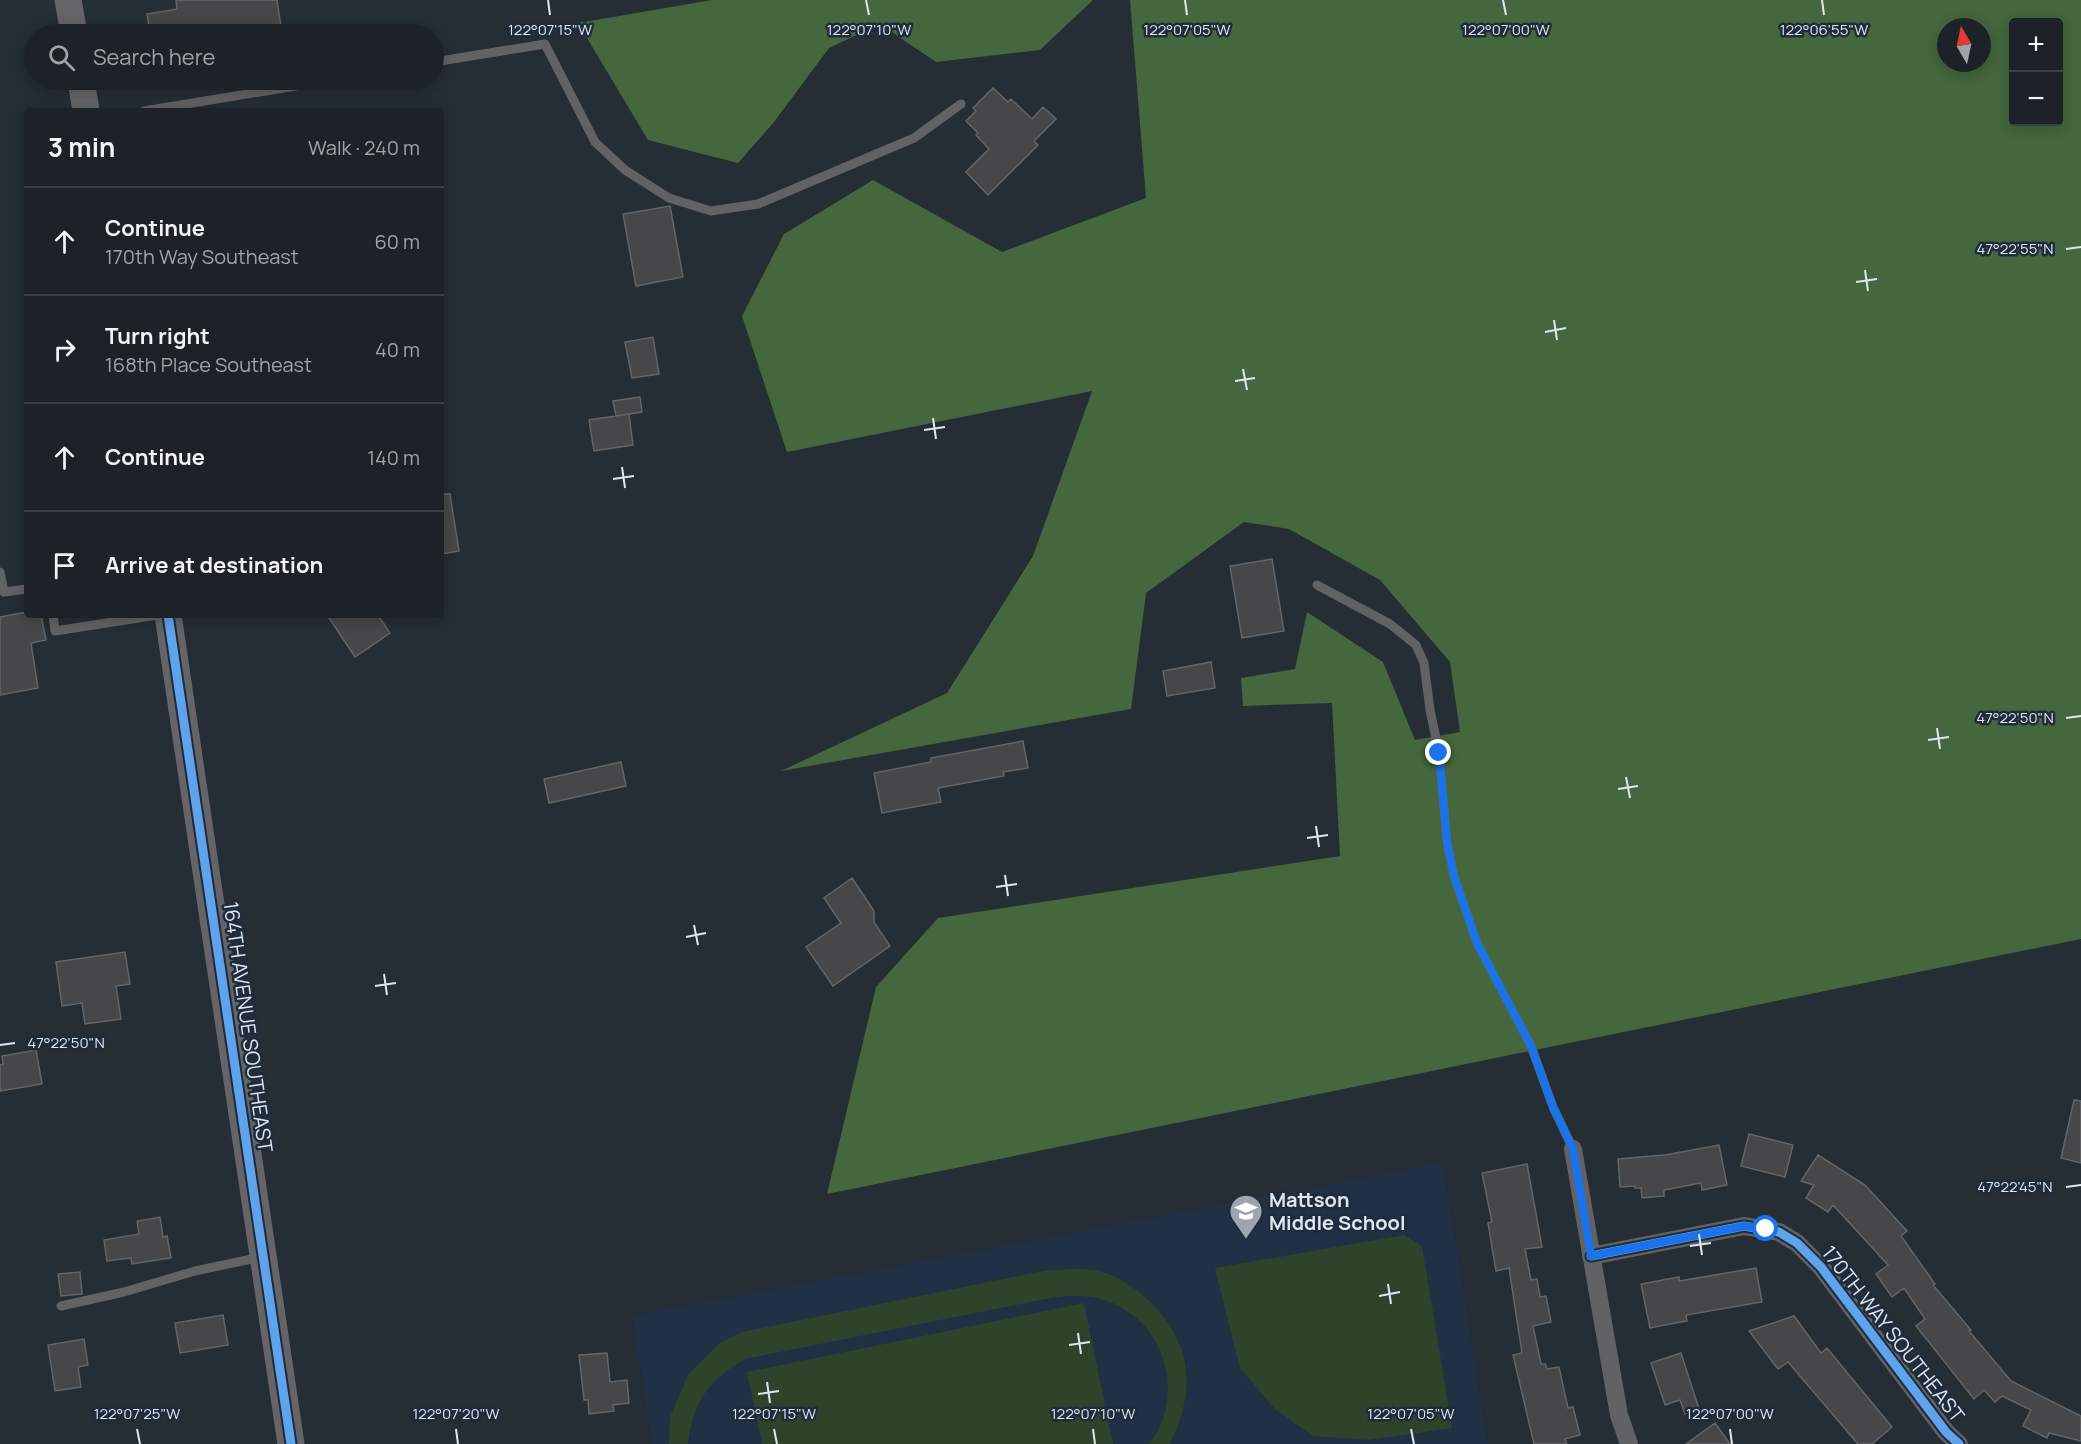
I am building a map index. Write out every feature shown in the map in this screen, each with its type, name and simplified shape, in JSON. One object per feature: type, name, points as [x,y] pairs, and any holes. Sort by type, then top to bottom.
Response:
[{"type":"street","points":[[68,0],[72,24]]},
{"type":"street","points":[[83,90],[86,108]]},
{"type":"street","name":"164TH AVENUE SOUTHEAST","points":[[168,618],[291,1444]]},
{"type":"street","points":[[1573,1149],[1619,1415],[1629,1444]]},
{"type":"street","name":"170TH WAY SOUTHEAST","points":[[1591,1256],[1744,1226],[1779,1232],[1797,1243],[1821,1267],[1946,1432],[1959,1444]]},
{"type":"lane","points":[[444,60],[545,44],[595,142],[625,170],[669,198],[711,211],[758,204],[914,138],[961,104]]},
{"type":"lane","points":[[162,108],[271,90]]},
{"type":"lane","points":[[0,572],[4,592],[24,589]]},
{"type":"lane","points":[[1317,585],[1390,624],[1416,645],[1424,663],[1430,710],[1439,753],[1447,842],[1454,876],[1477,943],[1531,1046],[1553,1107],[1573,1149]]},
{"type":"lane","points":[[53,618],[55,631],[139,618]]},
{"type":"lane","points":[[61,1306],[124,1292],[195,1271],[264,1257]]},
{"type":"shaded area","name":"Mattson Middle School","points":[[1443,1163],[1488,1444],[652,1444],[632,1316]]},
{"type":"green space","points":[[712,0],[1093,0],[1040,50],[936,62],[880,24],[829,48],[774,122],[738,163],[648,140],[578,23]]},
{"type":"green space","points":[[1130,0],[2081,0],[2081,939],[827,1194],[876,987],[938,918],[1340,856],[1332,703],[1243,706],[1241,678],[1295,669],[1307,612],[1383,662],[1415,740],[1460,732],[1450,662],[1380,580],[1289,529],[1244,522],[1146,593],[1131,709],[781,771],[947,693],[1033,556],[1092,391],[787,452],[742,316],[784,234],[873,180],[1002,252],[1146,198]]},
{"type":"green space","points":[[1404,1235],[1422,1246],[1452,1428],[1369,1440],[1313,1436],[1274,1408],[1240,1368],[1215,1268]]},
{"type":"green space","points":[[1088,1269],[1109,1274],[1137,1290],[1164,1317],[1182,1351],[1186,1368],[1184,1405],[1170,1444],[1149,1444],[1166,1410],[1168,1391],[1162,1355],[1153,1338],[1142,1323],[1119,1306],[1093,1297],[1075,1296],[1056,1297],[745,1359],[721,1375],[704,1394],[694,1416],[688,1444],[669,1444],[670,1417],[688,1375],[720,1343],[742,1332],[1048,1270]]},
{"type":"green space","points":[[1084,1303],[1113,1444],[762,1444],[747,1372]]},
{"type":"building","points":[[176,0],[277,0],[281,24],[148,24],[147,14],[177,9]]},
{"type":"building","points":[[993,88],[1008,102],[1011,99],[1032,119],[1043,107],[1056,119],[1034,141],[1038,145],[988,195],[966,172],[989,149],[966,121],[976,111],[973,108]]},
{"type":"building","points":[[670,206],[683,277],[636,286],[623,214]]},
{"type":"building","points":[[653,337],[659,374],[632,378],[625,342]]},
{"type":"building","points":[[640,397],[642,412],[616,416],[613,401]]},
{"type":"building","points":[[629,414],[633,445],[594,451],[589,420]]},
{"type":"building","points":[[444,494],[450,494],[459,551],[444,554]]},
{"type":"building","points":[[1272,559],[1284,631],[1242,638],[1230,566]]},
{"type":"building","points":[[24,613],[24,618],[42,618],[46,640],[31,643],[38,688],[0,695],[0,617]]},
{"type":"building","points":[[329,618],[380,618],[390,633],[355,657]]},
{"type":"building","points":[[1211,662],[1215,688],[1167,696],[1163,671]]},
{"type":"building","points":[[1023,741],[1028,768],[1003,772],[1004,776],[938,788],[941,802],[882,813],[874,773],[931,762],[931,758]]},
{"type":"building","points":[[621,762],[626,786],[549,803],[544,779]]},
{"type":"building","points":[[852,878],[874,911],[874,922],[890,946],[833,986],[806,947],[841,923],[824,898]]},
{"type":"building","points":[[125,952],[130,984],[116,986],[121,1019],[85,1024],[82,1003],[62,1006],[56,962]]},
{"type":"building","points":[[36,1050],[42,1084],[0,1091],[2,1056]]},
{"type":"building","points":[[2074,1100],[2081,1101],[2081,1163],[2061,1158]]},
{"type":"building","points":[[1749,1134],[1793,1145],[1785,1177],[1741,1166]]},
{"type":"building","points":[[1719,1145],[1727,1185],[1702,1190],[1701,1183],[1664,1190],[1664,1196],[1642,1198],[1641,1188],[1620,1187],[1618,1159],[1665,1155]]},
{"type":"building","points":[[1818,1155],[1865,1185],[1907,1231],[1901,1236],[1935,1284],[1933,1285],[2011,1381],[2081,1416],[2081,1441],[2049,1433],[2047,1438],[2023,1426],[2031,1410],[2002,1396],[1995,1402],[1984,1390],[1974,1399],[1916,1326],[1925,1319],[1904,1288],[1892,1297],[1876,1274],[1888,1265],[1833,1205],[1828,1212],[1806,1198],[1814,1185],[1801,1181]]},
{"type":"building","points":[[1527,1164],[1542,1247],[1525,1249],[1531,1280],[1537,1279],[1540,1297],[1546,1296],[1551,1322],[1533,1326],[1541,1364],[1545,1364],[1547,1369],[1559,1367],[1568,1408],[1573,1407],[1580,1435],[1565,1439],[1567,1444],[1534,1444],[1513,1355],[1522,1353],[1509,1268],[1496,1271],[1488,1223],[1492,1222],[1482,1173]]},
{"type":"building","points":[[160,1217],[163,1237],[167,1236],[171,1258],[132,1264],[131,1258],[107,1261],[104,1240],[139,1234],[137,1221]]},
{"type":"building","points":[[1756,1268],[1762,1302],[1686,1315],[1687,1321],[1650,1328],[1641,1284],[1679,1277],[1679,1281]]},
{"type":"building","points":[[80,1272],[82,1294],[61,1296],[58,1274]]},
{"type":"building","points":[[223,1315],[228,1345],[180,1353],[175,1323]]},
{"type":"building","points":[[1794,1316],[1821,1353],[1827,1348],[1892,1427],[1872,1444],[1858,1444],[1788,1362],[1778,1369],[1749,1331]]},
{"type":"building","points":[[84,1339],[88,1365],[78,1367],[81,1387],[55,1391],[48,1345]]},
{"type":"building","points":[[607,1353],[610,1382],[627,1380],[629,1403],[613,1405],[614,1411],[589,1414],[588,1400],[584,1400],[579,1355]]},
{"type":"building","points":[[1681,1353],[1699,1409],[1685,1414],[1680,1400],[1665,1405],[1651,1363]]},
{"type":"building","points":[[1715,1423],[1730,1444],[1686,1444]]},
{"type":"cycle path","points":[[168,618],[291,1444]]},
{"type":"cycle path","points":[[1591,1256],[1744,1226],[1779,1232],[1797,1243],[1821,1267],[1946,1432],[1959,1444]]},
{"type":"place","name":"Mattson Middle School","points":[[1246,1240]]},
{"type":"route","points":[[1439,753],[1447,842],[1454,876],[1477,943],[1531,1046],[1553,1107],[1573,1149],[1591,1256],[1744,1226],[1766,1229]]}]
